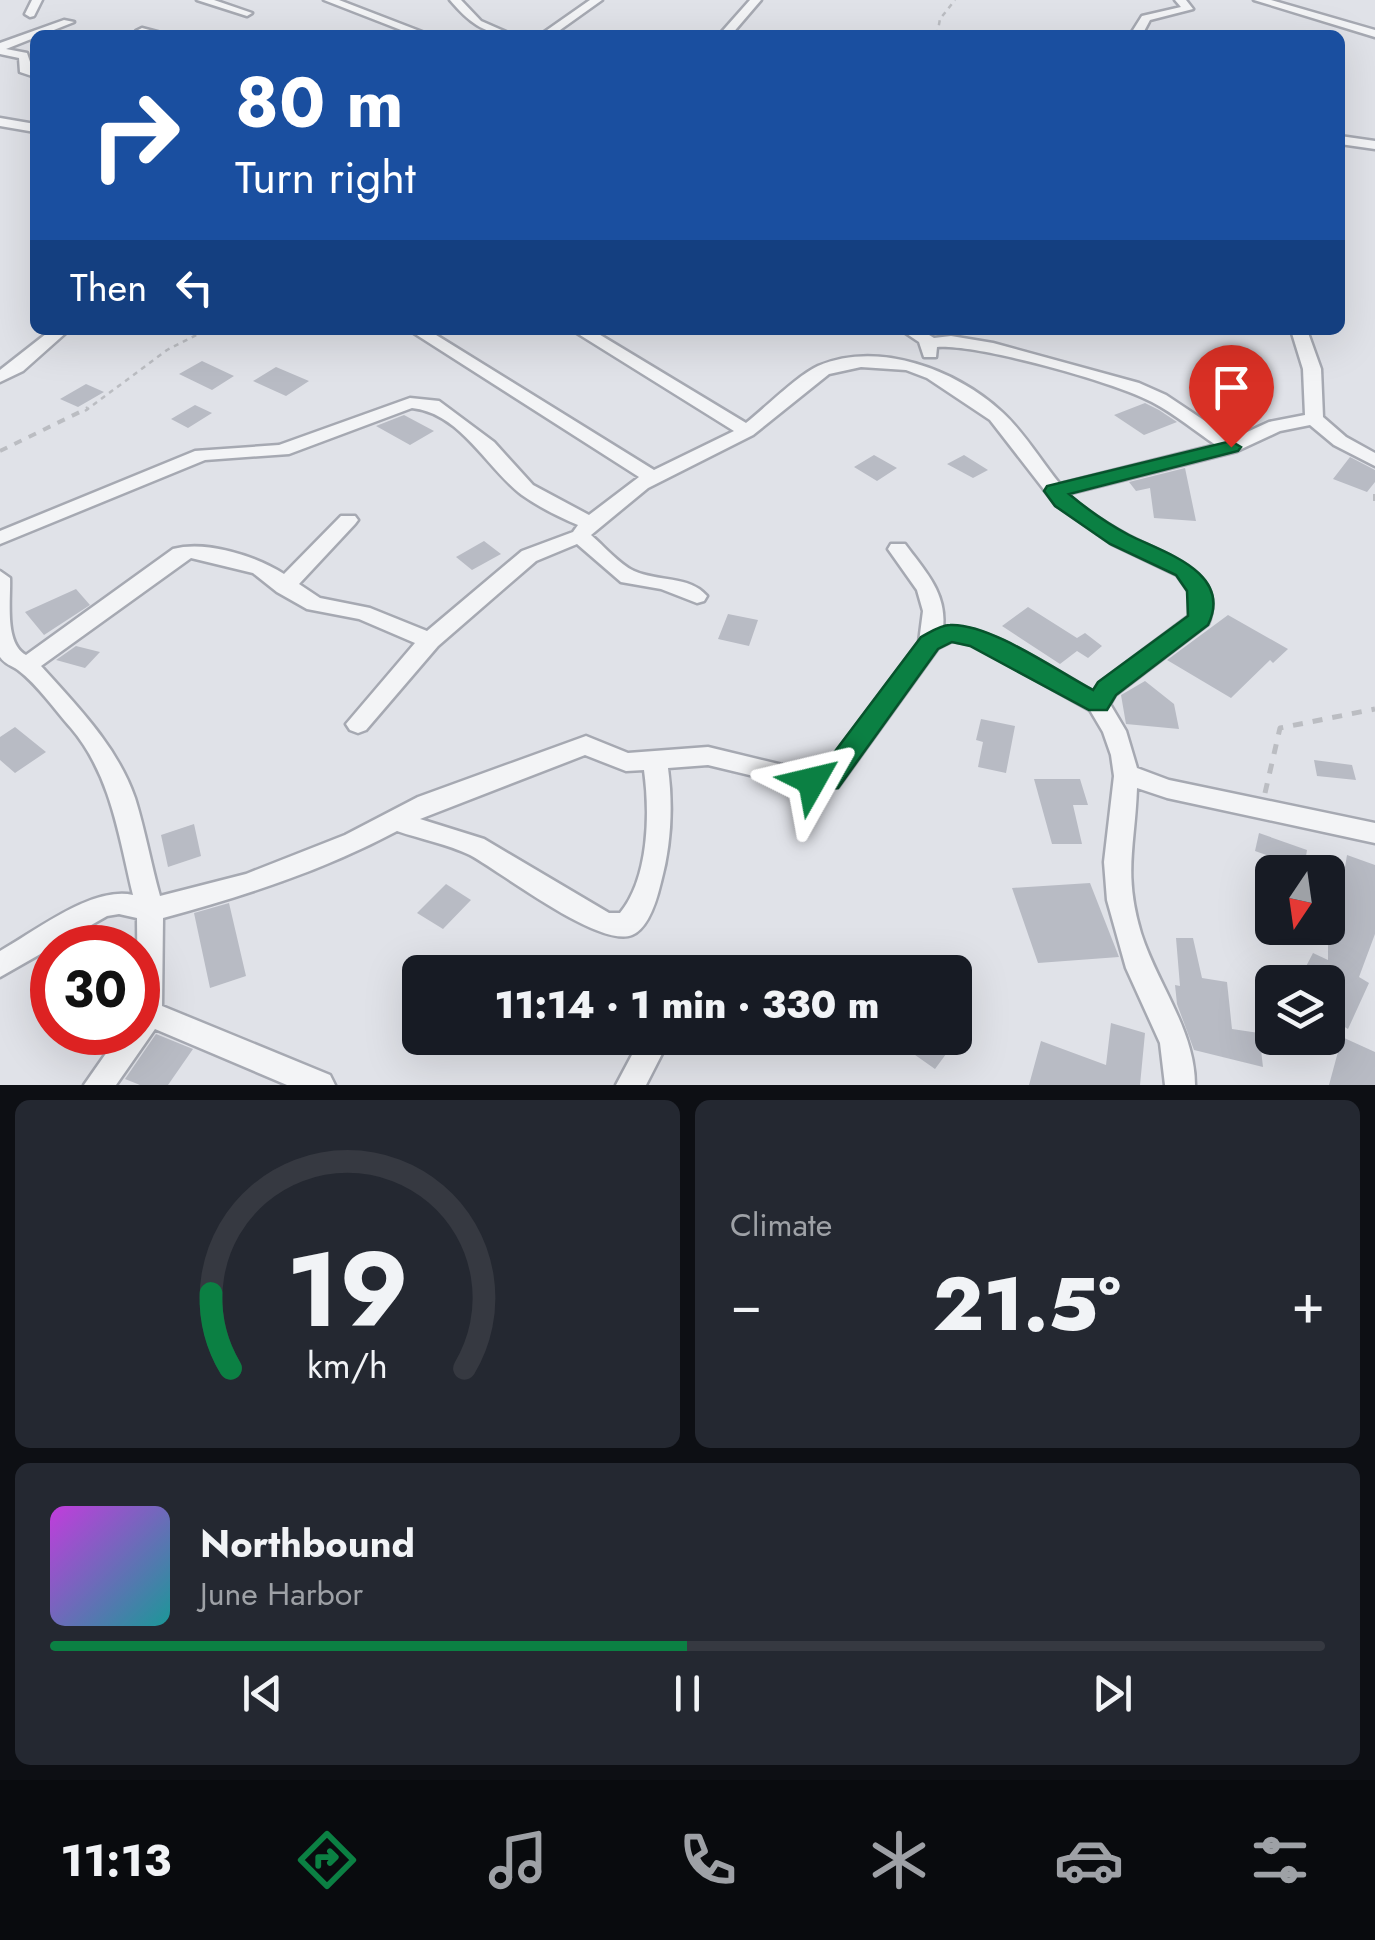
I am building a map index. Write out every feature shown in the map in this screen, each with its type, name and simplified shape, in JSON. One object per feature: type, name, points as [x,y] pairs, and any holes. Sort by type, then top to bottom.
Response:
[{"type":"street","points":[[30,14],[37,0]]},
{"type":"street","points":[[202,0],[247,12]]},
{"type":"street","points":[[329,0],[410,30]]},
{"type":"street","points":[[455,0],[477,23],[492,30]]},
{"type":"street","points":[[553,30],[597,0]]},
{"type":"street","points":[[729,30],[756,0]]},
{"type":"street","points":[[1138,30],[1152,15],[1188,9],[1180,0]]},
{"type":"street","points":[[1258,0],[1375,34]]},
{"type":"street","points":[[48,30],[68,22]]},
{"type":"street","points":[[0,49],[30,37]]},
{"type":"street","points":[[0,49],[23,54],[24,69],[30,71]]},
{"type":"street","points":[[0,122],[30,127]]},
{"type":"street","points":[[1345,141],[1375,145]]},
{"type":"street","points":[[0,377],[55,335]]},
{"type":"street","points":[[425,335],[652,477]]},
{"type":"street","points":[[588,335],[747,430]]},
{"type":"street","points":[[912,335],[925,360],[996,416],[1063,501],[1118,539],[1184,570],[1199,591],[1200,619],[1107,688],[1098,704]]},
{"type":"street","points":[[1300,335],[1312,369],[1314,418],[1340,441],[1375,460]]},
{"type":"street","points":[[358,724],[430,640],[529,556],[585,530],[652,477],[747,430],[823,370],[861,362],[925,360],[964,342],[1133,387],[1160,399],[1231,447]]},
{"type":"street","points":[[0,538],[202,454],[282,450],[410,404],[424,403],[433,405],[488,446],[534,495],[585,530],[628,576],[664,583],[697,596]]},
{"type":"street","points":[[1055,491],[1231,447],[1283,424],[1314,418]]},
{"type":"street","points":[[284,586],[348,520]]},
{"type":"street","points":[[898,548],[927,589],[934,611],[930,643]]},
{"type":"street","points":[[27,666],[180,554],[206,552],[260,568],[314,604],[363,613],[430,640]]},
{"type":"street","points":[[0,578],[2,641],[11,657],[27,666],[83,726],[122,797],[150,910],[150,925]]},
{"type":"street","points":[[0,965],[102,906],[119,904],[150,910],[298,867],[442,798],[574,748],[597,747],[626,762],[708,756],[812,781],[829,780],[930,643],[950,633],[977,638],[1098,704],[1120,743],[1129,776],[1118,840],[1118,889],[1142,975],[1180,1052],[1180,1085]]},
{"type":"street","points":[[395,821],[475,846],[605,924],[627,925],[638,912],[656,838],[660,796],[655,760]]},
{"type":"street","points":[[1129,776],[1168,788],[1375,832]]},
{"type":"street","points":[[160,1018],[320,1085]]},
{"type":"street","points":[[99,1085],[121,1055]]},
{"type":"street","points":[[631,1085],[647,1055]]},
{"type":"path","points":[[938,30],[940,18],[955,0]]},
{"type":"path","points":[[0,451],[76,417],[167,350],[196,335]]},
{"type":"path","points":[[1375,494],[1375,500]]},
{"type":"path","points":[[1262,807],[1280,728],[1375,709]]},
{"type":"building","points":[[202,361],[234,376],[212,390],[179,374]]},
{"type":"building","points":[[276,367],[309,381],[286,396],[253,381]]},
{"type":"building","points":[[86,384],[104,392],[78,407],[60,399]]},
{"type":"building","points":[[1145,403],[1177,422],[1144,435],[1114,415]]},
{"type":"building","points":[[195,405],[212,413],[188,428],[171,419]]},
{"type":"building","points":[[404,415],[434,431],[410,445],[376,426]]},
{"type":"building","points":[[874,455],[897,468],[877,481],[854,467]]},
{"type":"building","points":[[964,455],[988,470],[973,478],[947,464]]},
{"type":"building","points":[[1350,457],[1375,470],[1375,482],[1367,492],[1333,479]]},
{"type":"building","points":[[1185,468],[1196,521],[1154,518],[1150,488],[1136,491],[1129,482]]},
{"type":"building","points":[[484,541],[501,554],[472,570],[456,557]]},
{"type":"building","points":[[76,589],[90,605],[44,635],[25,612]]},
{"type":"building","points":[[1028,607],[1077,638],[1085,633],[1102,646],[1088,658],[1077,651],[1060,664],[1002,626]]},
{"type":"building","points":[[728,614],[758,620],[749,646],[718,639]]},
{"type":"building","points":[[1228,615],[1288,649],[1273,663],[1270,660],[1231,698],[1167,660]]},
{"type":"building","points":[[76,646],[100,652],[85,668],[56,660]]},
{"type":"building","points":[[1145,681],[1174,704],[1179,729],[1126,724],[1121,695]]},
{"type":"building","points":[[981,719],[1015,726],[1006,773],[978,767],[983,742],[976,740]]},
{"type":"building","points":[[15,727],[46,752],[15,773],[0,760],[0,737]]},
{"type":"building","points":[[1314,760],[1352,765],[1356,780],[1317,776]]},
{"type":"building","points":[[1034,779],[1080,779],[1088,805],[1073,805],[1082,844],[1052,844]]},
{"type":"building","points":[[194,824],[201,856],[168,867],[161,835]]},
{"type":"building","points":[[1259,833],[1307,850],[1306,855],[1267,855],[1255,851]]},
{"type":"building","points":[[1347,855],[1375,865],[1375,934],[1359,977],[1369,983],[1348,1029],[1345,965],[1307,965],[1313,953],[1328,960],[1328,945],[1345,945]]},
{"type":"building","points":[[1090,883],[1119,957],[1038,963],[1012,888]]},
{"type":"building","points":[[446,884],[471,900],[443,929],[417,913]]},
{"type":"building","points":[[229,903],[246,976],[210,988],[194,913]]},
{"type":"building","points":[[1176,938],[1193,938],[1202,978],[1227,982],[1232,1029],[1255,1032],[1255,1055],[1262,1055],[1263,1067],[1194,1050],[1177,1004],[1175,985],[1180,986]]},
{"type":"building","points":[[1111,1023],[1145,1033],[1140,1085],[1029,1085],[1041,1041],[1106,1065]]},
{"type":"building","points":[[160,1036],[193,1049],[168,1085],[140,1085],[125,1079],[142,1055],[160,1055]]},
{"type":"building","points":[[1345,1038],[1375,1052],[1375,1085],[1329,1085],[1337,1055],[1345,1055]]},
{"type":"building","points":[[915,1055],[945,1055],[935,1069]]},
{"type":"route","points":[[812,781],[829,780],[930,643],[950,633],[977,638],[1098,704],[1107,688],[1200,619],[1199,591],[1184,570],[1118,539],[1063,501],[1055,491],[1231,447]]}]
